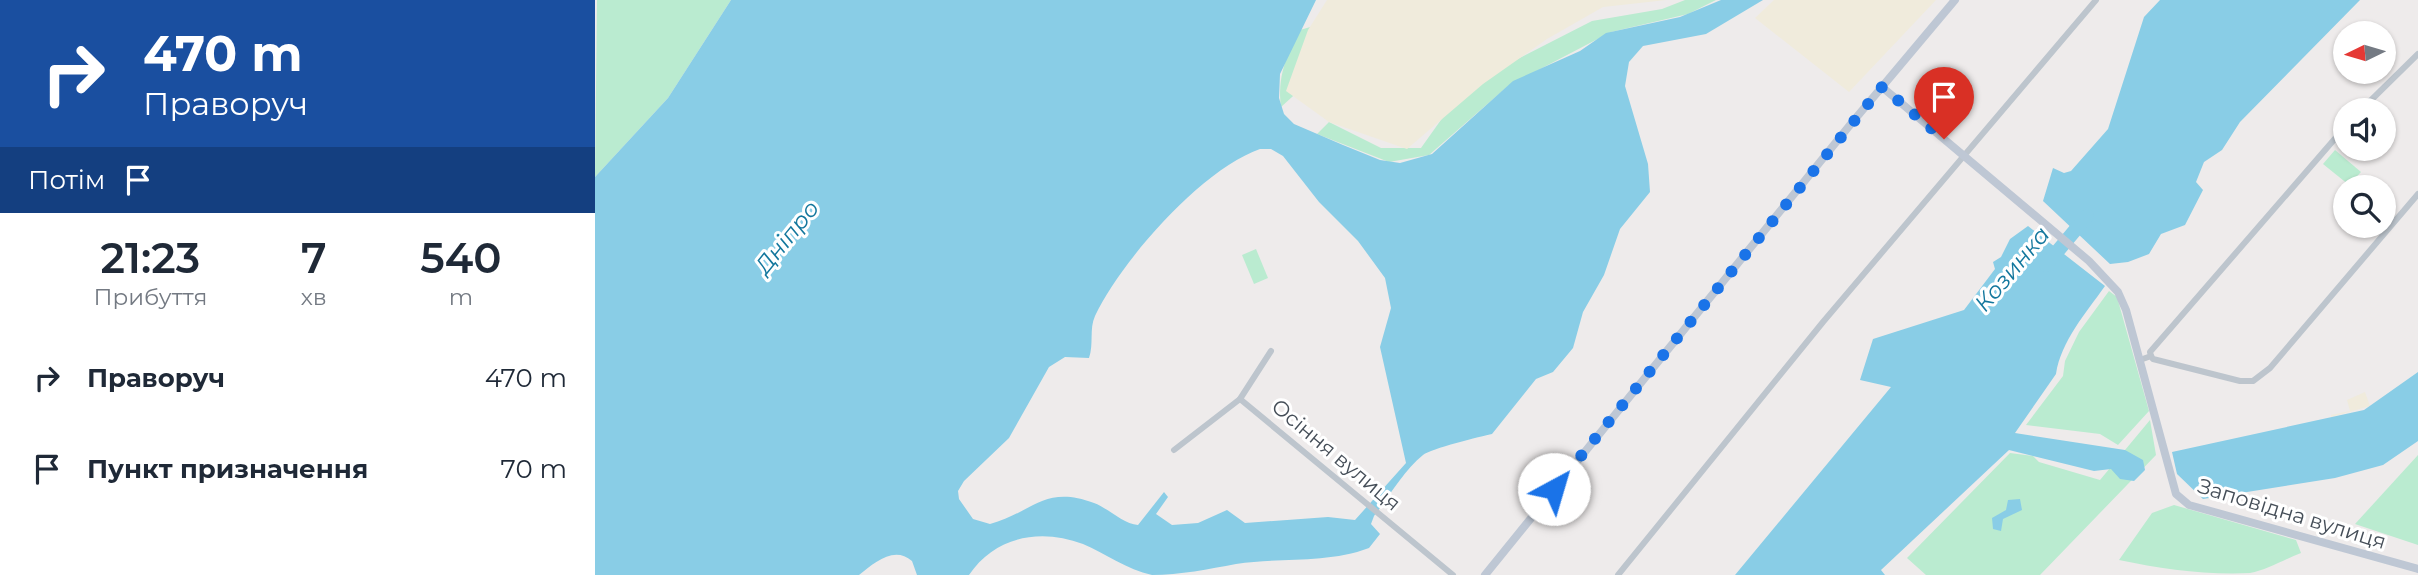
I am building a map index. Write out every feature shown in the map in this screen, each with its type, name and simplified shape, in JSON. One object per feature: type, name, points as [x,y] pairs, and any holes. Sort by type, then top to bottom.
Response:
[{"type":"street","points":[[1485,575],[1955,0]]},
{"type":"street","points":[[1618,575],[1816,331],[2096,0]]},
{"type":"street","points":[[2373,98],[2418,54]]},
{"type":"street","name":"Заповідна вулиця","points":[[1882,87],[2106,278],[2122,301],[2176,494],[2189,505],[2418,569]]},
{"type":"street","points":[[2151,356],[2150,352],[2333,141]]},
{"type":"street","points":[[2151,356],[2153,359],[2240,381],[2253,381],[2270,368],[2304,330],[2418,194]]},
{"type":"street","name":"Осіння вулиця","points":[[1271,351],[1240,399],[1453,575]]},
{"type":"street","points":[[2140,359],[2151,356]]},
{"type":"street","points":[[1174,450],[1240,399]]},
{"type":"green space","points":[[597,0],[731,0],[668,98],[595,177]]},
{"type":"green space","points":[[1685,0],[1716,0],[1688,14],[1611,32],[1508,86],[1429,155],[1389,162],[1317,134],[1329,122],[1381,148],[1421,148],[1465,86],[1592,21],[1662,9]]},
{"type":"green space","points":[[1331,21],[1303,87],[1281,107],[1280,86],[1284,67],[1300,30]]},
{"type":"green space","points":[[2333,152],[2333,161],[2348,161],[2361,172],[2358,175],[2337,175],[2323,164]]},
{"type":"green space","points":[[1256,249],[1268,278],[1254,284],[1242,255]]},
{"type":"green space","points":[[2109,291],[2117,297],[2149,411],[2118,445],[2100,434],[2026,425],[2063,376],[2065,361],[2079,332]]},
{"type":"green space","points":[[2150,420],[2156,455],[2040,575],[1926,575],[1907,558],[2010,453],[2033,456],[2039,462],[2100,480]]},
{"type":"green space","points":[[2418,455],[2418,545],[2355,524]]},
{"type":"green space","points":[[2174,505],[2296,540],[2301,553],[2250,573],[2184,571],[2119,560],[2152,513]]},
{"type":"sand","points":[[1327,0],[1666,0],[1603,7],[1547,39],[1483,84],[1407,149],[1329,122],[1286,91],[1308,30]]},
{"type":"sand","points":[[1774,0],[1936,0],[1849,92],[1755,18]]},
{"type":"sand","points":[[2365,392],[2370,406],[2331,417],[2350,411],[2347,400]]},
{"type":"water","name":"Дніпро","points":[[731,0],[1316,0],[1280,74],[1279,98],[1284,114],[1294,124],[1343,145],[1380,160],[1400,163],[1432,154],[1513,81],[1580,51],[1606,33],[1680,17],[1721,0],[1763,0],[1706,34],[1643,46],[1629,62],[1625,86],[1648,164],[1650,192],[1620,229],[1604,275],[1583,312],[1573,348],[1553,372],[1536,379],[1492,434],[1435,449],[1416,461],[1374,516],[1371,524],[1380,534],[1369,548],[1337,556],[1253,562],[1173,574],[1143,573],[1083,544],[1067,539],[1035,536],[1005,544],[992,551],[969,575],[917,575],[912,561],[891,555],[859,575],[595,575],[595,177],[668,98]],"holes":[[[1260,149],[1271,149],[1283,156],[1319,202],[1358,241],[1385,278],[1391,308],[1380,347],[1406,463],[1355,520],[1328,517],[1245,523],[1227,510],[1198,523],[1172,525],[1156,514],[1168,497],[1164,492],[1138,525],[1127,522],[1094,503],[1063,497],[1039,502],[990,524],[973,519],[959,499],[958,491],[964,481],[1009,438],[1049,367],[1065,357],[1089,358],[1095,316],[1107,294],[1143,244],[1165,219],[1213,176]]]},
{"type":"water","points":[[2160,0],[2360,0],[2339,21],[2333,21],[2333,27],[2240,122],[2222,150],[2204,162],[2196,182],[2203,190],[2185,225],[2161,234],[2149,254],[2128,262],[2110,264],[2043,201],[2053,168],[2064,173],[2071,171],[2108,129],[2144,17]]},
{"type":"water","points":[[2028,226],[2105,286],[2069,339],[2056,374],[2015,433],[2125,450],[2143,460],[2145,470],[2134,481],[2120,479],[2111,469],[2094,471],[2009,450],[1881,570],[1885,575],[1735,575],[1891,387],[1860,380],[1873,339],[1964,310],[1995,269],[1993,262],[2001,257],[2010,239]]},
{"type":"water","points":[[2418,372],[2418,441],[2383,465],[2335,478],[2203,499],[2177,474],[2172,452],[2364,410]]},
{"type":"water","points":[[2020,499],[2022,510],[2003,519],[2001,531],[1993,529],[1992,518],[2006,510],[2008,500]]},
{"type":"waterway","name":"Козинка","points":[[2046,265],[2087,216]]},
{"type":"route","points":[[1554,489],[1882,87],[1944,139]]}]
